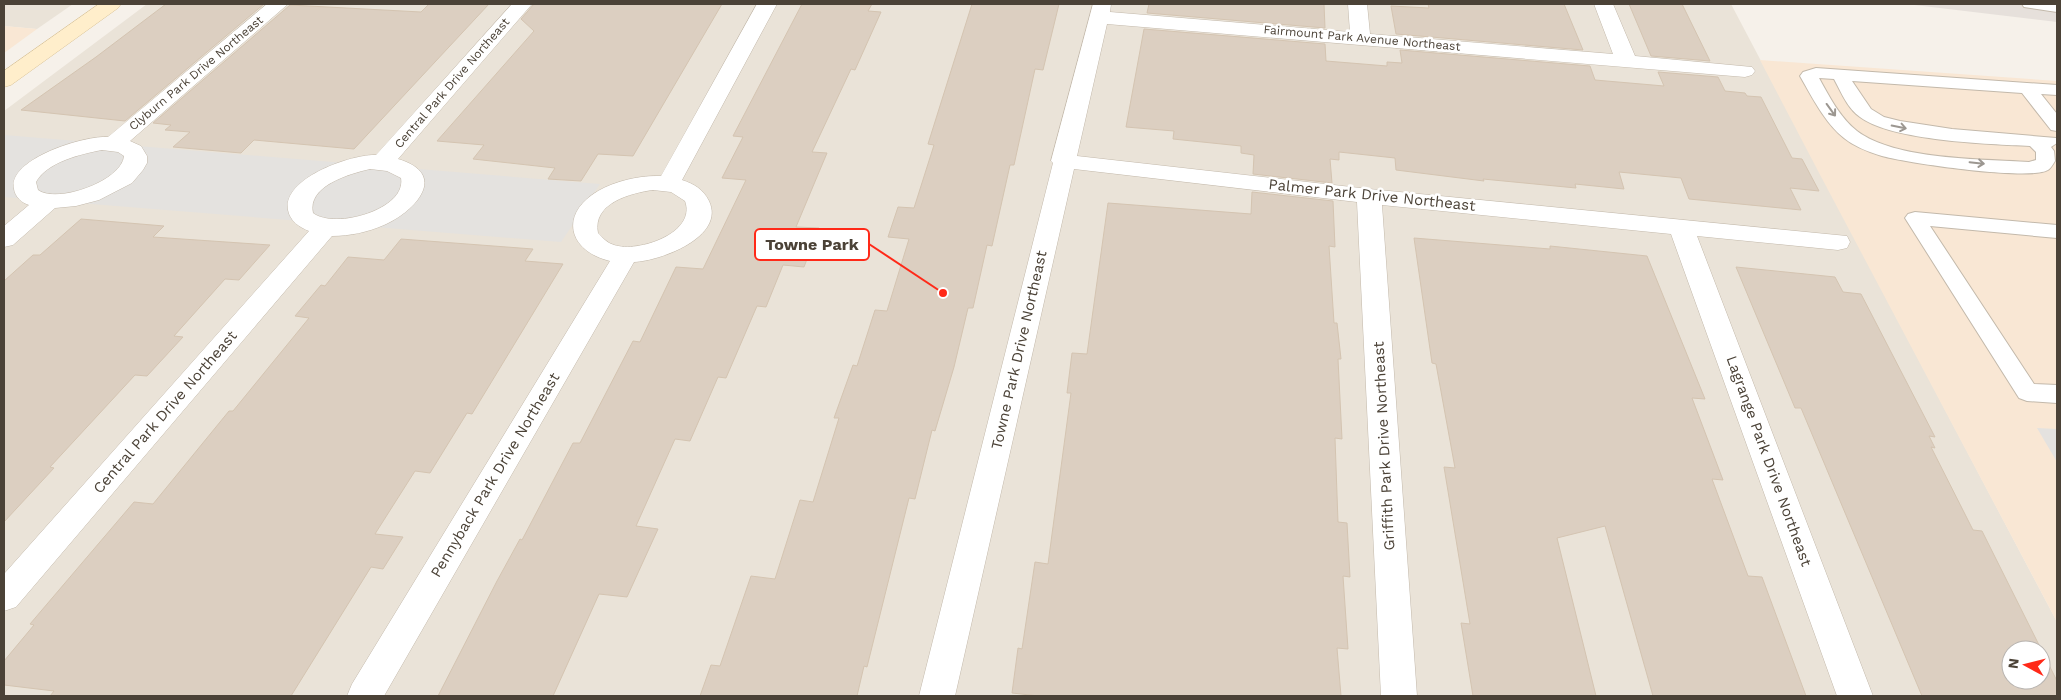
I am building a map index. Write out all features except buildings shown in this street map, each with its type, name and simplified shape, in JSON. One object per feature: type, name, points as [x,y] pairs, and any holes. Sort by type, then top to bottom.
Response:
[{"type":"street","points":[[4,81],[111,4]]},
{"type":"street","name":"Clyburn Park Drive Northeast","points":[[114,143],[278,4]]},
{"type":"street","name":"Central Park Drive Northeast","points":[[383,162],[522,4]]},
{"type":"street","points":[[668,184],[767,4]]},
{"type":"street","points":[[1358,4],[1360,38]]},
{"type":"street","points":[[1604,4],[1626,60]]},
{"type":"street","name":"Fairmount Park Avenue Northeast","points":[[1100,10],[1360,38],[1745,71]]},
{"type":"street","name":"Towne Park Drive Northeast","points":[[937,696],[1100,10]]},
{"type":"street","name":"Clyburn Park Drive Northeast","points":[[102,143],[114,143],[132,148],[136,154],[136,160],[133,168],[125,176],[98,192],[63,201],[48,202],[36,200],[25,191],[28,176],[46,161],[73,149],[102,143]]},
{"type":"street","name":"Palmer Park Drive Northeast","points":[[1063,161],[1369,196],[1838,242]]},
{"type":"street","name":"Central Park Drive Northeast","points":[[383,162],[396,164],[406,169],[412,175],[413,183],[410,193],[403,202],[391,211],[359,224],[326,227],[315,225],[300,214],[299,206],[308,189],[329,174],[356,164],[383,162]]},
{"type":"street","points":[[653,183],[668,184],[683,188],[694,195],[699,205],[699,216],[693,228],[681,239],[664,248],[626,255],[608,252],[594,246],[586,236],[584,225],[589,213],[608,195],[622,189],[653,183]]},
{"type":"street","name":"Griffith Park Drive Northeast","points":[[1369,196],[1399,696]]},
{"type":"street","points":[[4,239],[48,202]]},
{"type":"street","name":"Central Park Drive Northeast","points":[[4,597],[326,227]]},
{"type":"street","name":"Lagrange Park Drive Northeast","points":[[1681,227],[1855,696]]},
{"type":"street","name":"Pennyback Park Drive Northeast","points":[[366,696],[626,255]]},
{"type":"lane","points":[[2030,4],[2057,7]]},
{"type":"lane","points":[[2057,90],[1816,73],[1809,76],[1820,95],[1850,134],[1865,144],[1906,156],[2057,171]]},
{"type":"lane","points":[[1840,75],[1865,113],[1887,125],[1911,130],[2057,142]]},
{"type":"lane","points":[[2027,88],[2057,126]]},
{"type":"lane","points":[[2029,168],[2041,166],[2046,161],[2045,152],[2035,141]]},
{"type":"lane","points":[[2057,231],[1915,218],[2027,392],[2057,394]]},
{"type":"shaded area","points":[[4,4],[73,4],[37,29],[4,26]]},
{"type":"shaded area","points":[[147,4],[1731,4],[2057,622],[2057,696],[4,696],[4,111]]},
{"type":"shaded area","points":[[1906,4],[2057,4],[2057,22]]},
{"type":"shaded area","points":[[4,26],[37,29],[4,53]]},
{"type":"shaded area","points":[[1760,60],[2057,81],[2057,622],[1817,169]]},
{"type":"shaded area","points":[[4,135],[600,184],[561,242],[4,197]]},
{"type":"shaded area","points":[[2037,428],[2057,429],[2057,462]]},
{"type":"place","name":"Towne Park","points":[[943,293]]}]
